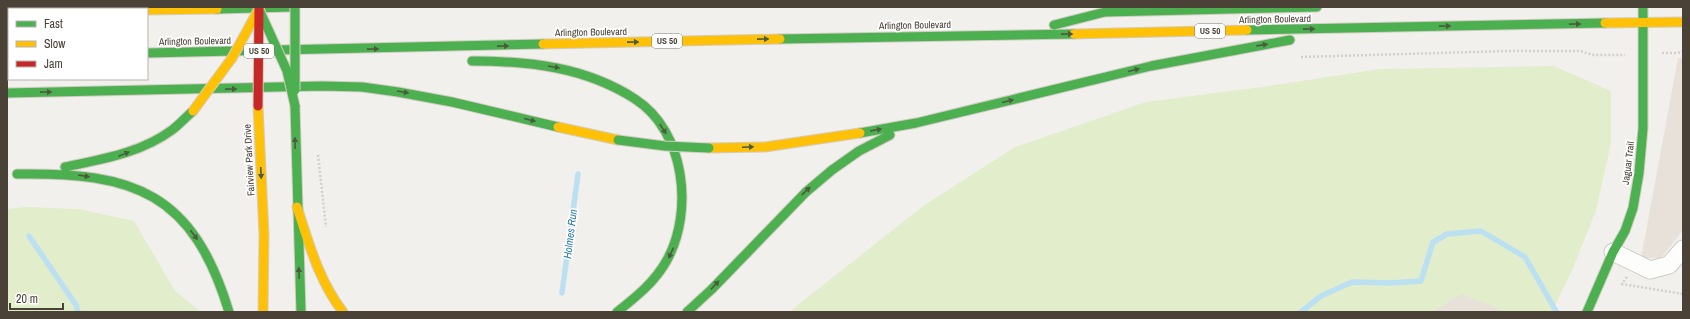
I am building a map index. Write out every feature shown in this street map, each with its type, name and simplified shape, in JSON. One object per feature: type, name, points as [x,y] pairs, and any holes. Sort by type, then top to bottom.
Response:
[{"type":"main road","points":[[204,7],[217,9]]},
{"type":"main road","points":[[148,10],[291,7]]},
{"type":"main road","points":[[295,7],[295,106],[301,312]]},
{"type":"main road","points":[[1014,35],[1105,12],[1317,7]]},
{"type":"main road","name":"Jaguar Trail","points":[[1587,312],[1613,252],[1625,231],[1633,208],[1640,173],[1643,128],[1643,7]]},
{"type":"main road","points":[[259,8],[287,71],[295,106]]},
{"type":"main road","points":[[7,176],[89,163],[118,156],[146,144],[172,130],[193,111],[232,58],[259,8]]},
{"type":"main road","name":"Fairview Park Drive","points":[[259,8],[258,106],[264,235],[264,312]]},
{"type":"main road","name":"Arlington Boulevard","points":[[148,53],[1683,22]]},
{"type":"main road","points":[[7,93],[322,86],[362,87],[452,102],[618,140],[665,146],[709,148],[765,147],[839,137],[916,123],[1151,66],[1302,38],[1406,27]]},
{"type":"main road","points":[[320,50],[364,58]]},
{"type":"main road","points":[[462,61],[530,63],[585,74],[616,87],[637,100],[655,117],[666,131],[678,162],[683,186],[684,209],[680,230],[672,253],[664,268],[651,285],[630,304],[617,312]]},
{"type":"main road","points":[[687,312],[773,223],[808,189],[834,167],[875,141],[916,123]]},
{"type":"main road","points":[[17,174],[76,175],[102,179],[133,186],[155,197],[177,214],[196,237],[210,259],[226,298],[230,312]]},
{"type":"main road","points":[[297,207],[324,282],[335,303],[343,312]]},
{"type":"street","points":[[1613,252],[1650,270],[1669,265],[1683,248]]},
{"type":"path","points":[[1298,57],[1507,51],[1580,51],[1603,56],[1678,53],[1683,51]]},
{"type":"path","points":[[318,154],[326,234]]},
{"type":"shaded area","points":[[1678,58],[1683,58],[1683,230],[1661,258],[1641,258]]},
{"type":"shaded area","points":[[1436,284],[1533,312],[1399,312]]},
{"type":"green space","points":[[1554,66],[1611,91],[1611,143],[1596,211],[1573,268],[1552,312],[1506,312],[1461,294],[1432,312],[789,312],[923,206],[1015,147],[1146,102],[1269,86],[1380,69]]},
{"type":"green space","points":[[25,207],[79,209],[134,221],[175,291],[201,312],[7,312],[7,209]]},
{"type":"waterway","name":"Holmes Run","points":[[562,293],[578,174]]},
{"type":"waterway","points":[[1301,312],[1321,296],[1352,282],[1391,283],[1421,281],[1433,242],[1447,234],[1481,231],[1525,257],[1556,311]]},
{"type":"waterway","points":[[29,236],[76,305],[78,312]]},
{"type":"traffic: fast","points":[[203,7],[217,9],[291,7]]},
{"type":"traffic: fast","points":[[258,7],[287,71],[295,106]]},
{"type":"traffic: fast","points":[[295,7],[295,90]]},
{"type":"traffic: fast","points":[[1054,25],[1105,12],[1317,7]]},
{"type":"traffic: fast","points":[[1587,312],[1613,252],[1625,231],[1633,208],[1639,173],[1643,128],[1643,7]]},
{"type":"traffic: fast","points":[[1247,30],[1605,23]]},
{"type":"traffic: fast","points":[[780,39],[1074,34]]},
{"type":"traffic: fast","points":[[860,133],[916,123],[1151,66],[1290,40]]},
{"type":"traffic: fast","points":[[148,53],[543,44]]},
{"type":"traffic: fast","points":[[472,61],[515,62],[556,68],[597,80],[616,88],[635,99],[652,113],[665,131],[674,151],[680,173],[682,196],[680,219],[675,240],[667,260],[657,275],[638,295],[617,312]]},
{"type":"traffic: fast","points":[[7,93],[322,86],[362,87],[452,102],[558,127]]},
{"type":"traffic: fast","points":[[295,106],[301,312]]},
{"type":"traffic: fast","points":[[65,167],[134,150],[160,138],[172,130],[193,111]]},
{"type":"traffic: fast","points":[[687,312],[712,289],[806,192],[832,170],[859,151],[890,135]]},
{"type":"traffic: fast","points":[[618,140],[665,146],[709,148]]},
{"type":"traffic: fast","points":[[17,174],[59,174],[95,178],[126,185],[154,198],[177,216],[197,240],[214,272],[229,312]]},
{"type":"traffic: slow","points":[[193,111],[232,58],[260,7]]},
{"type":"traffic: slow","points":[[148,10],[217,9]]},
{"type":"traffic: slow","points":[[1605,23],[1683,22]]},
{"type":"traffic: slow","points":[[1074,34],[1247,30]]},
{"type":"traffic: slow","points":[[543,44],[780,39]]},
{"type":"traffic: slow","points":[[258,106],[264,235],[263,312]]},
{"type":"traffic: slow","points":[[558,127],[618,140]]},
{"type":"traffic: slow","points":[[709,148],[765,147],[860,133]]},
{"type":"traffic: slow","points":[[297,207],[310,248],[321,275],[327,288],[343,312]]},
{"type":"traffic: jam","points":[[258,106],[259,7]]}]
